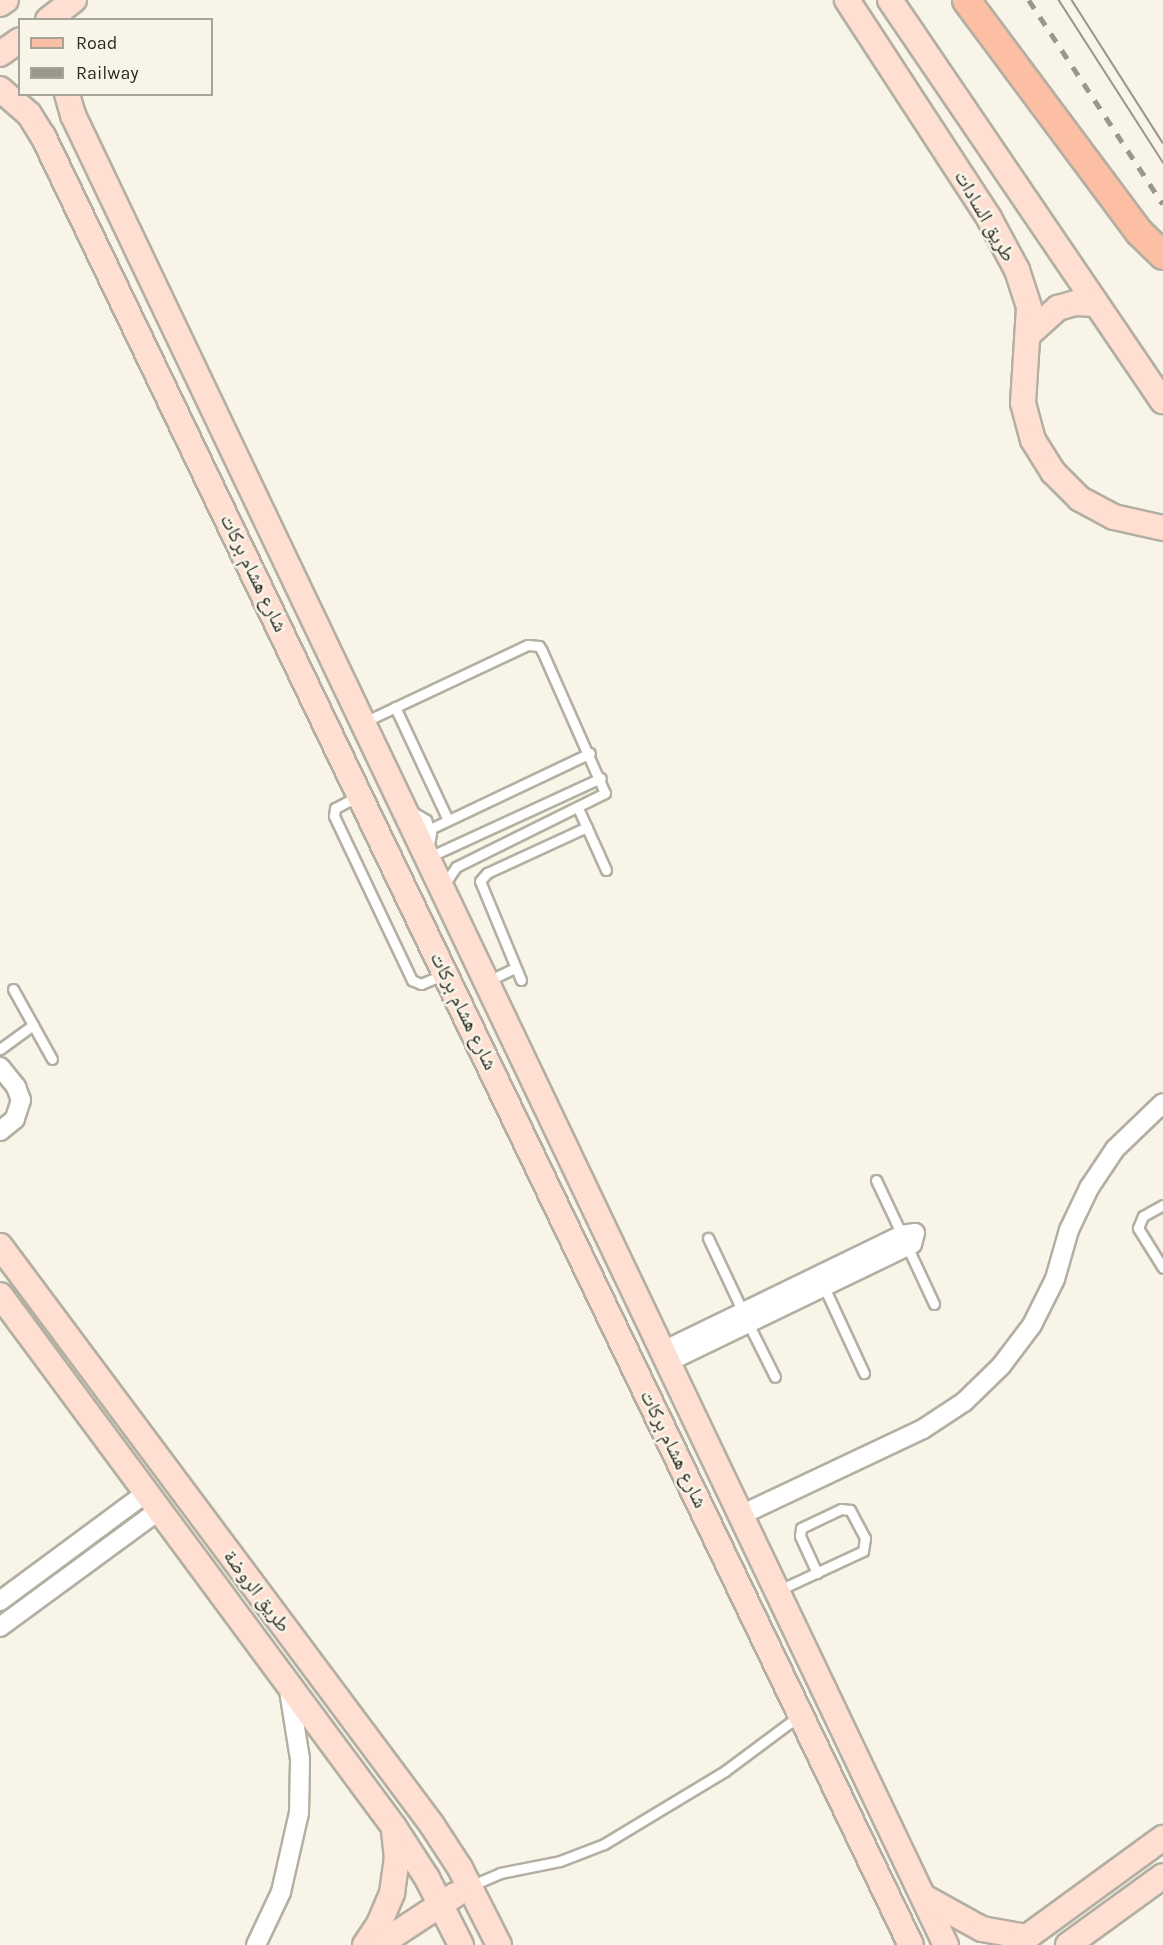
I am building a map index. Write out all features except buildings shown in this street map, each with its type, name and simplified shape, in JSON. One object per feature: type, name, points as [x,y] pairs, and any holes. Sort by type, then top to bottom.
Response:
[{"type":"main road","points":[[966,0],[1128,216],[1163,255]]},
{"type":"street","points":[[0,4],[6,0]]},
{"type":"street","name":"طريق السادات","points":[[847,0],[1000,234],[1023,289],[1030,333],[1023,365],[1023,403],[1033,440],[1053,472],[1080,499],[1114,517],[1159,526]]},
{"type":"street","name":"طريق السادات","points":[[890,0],[1163,401]]},
{"type":"street","points":[[0,54],[18,41]]},
{"type":"street","name":"شارع هشام بركات","points":[[0,89],[29,114],[43,136],[248,559],[911,1945]]},
{"type":"street","points":[[43,136],[54,120],[70,105]]},
{"type":"street","name":"شارع هشام بركات","points":[[70,105],[946,1945]]},
{"type":"street","points":[[1030,333],[1058,308],[1076,303],[1095,304]]},
{"type":"street","points":[[248,559],[278,544]]},
{"type":"street","points":[[0,1067],[16,1087],[21,1100],[15,1119],[0,1131]]},
{"type":"street","points":[[741,1515],[923,1429],[964,1402],[994,1373],[1032,1325],[1055,1279],[1069,1230],[1089,1188],[1115,1149],[1163,1103]]},
{"type":"street","points":[[559,1210],[588,1194]]},
{"type":"street","points":[[746,1318],[824,1287],[904,1241]]},
{"type":"street","points":[[665,1357],[904,1241]]},
{"type":"street","name":"طريق الروضة","points":[[0,1246],[432,1825],[470,1886],[499,1945]]},
{"type":"street","points":[[2,1297],[9,1282],[25,1279]]},
{"type":"street","name":"طريق الروضة","points":[[2,1297],[394,1827],[441,1903],[461,1945]]},
{"type":"street","points":[[4,1594],[153,1501]]},
{"type":"street","points":[[0,1627],[153,1501]]},
{"type":"street","points":[[740,1589],[773,1583]]},
{"type":"street","points":[[256,1945],[281,1892],[299,1813],[300,1759],[287,1682]]},
{"type":"street","points":[[365,1945],[379,1924],[392,1893],[397,1860],[394,1827]]},
{"type":"street","points":[[922,1896],[982,1929],[1021,1941],[1163,1838]]},
{"type":"street","points":[[1068,1945],[1163,1876]]},
{"type":"street","points":[[379,1945],[470,1886]]},
{"type":"lane","points":[[363,722],[534,644],[542,651],[590,753],[605,793],[456,867],[442,888]]},
{"type":"lane","points":[[395,707],[448,820]]},
{"type":"lane","points":[[430,829],[590,753]]},
{"type":"lane","points":[[427,856],[601,778]]},
{"type":"lane","points":[[360,795],[335,808],[334,816],[394,943],[416,983],[446,973]]},
{"type":"lane","points":[[578,808],[606,870]]},
{"type":"lane","points":[[404,809],[420,814],[430,829],[427,856]]},
{"type":"lane","points":[[521,980],[480,881],[487,873],[586,827]]},
{"type":"lane","points":[[486,982],[515,968]]},
{"type":"lane","points":[[13,989],[52,1059]]},
{"type":"lane","points":[[0,1049],[33,1025]]},
{"type":"lane","points":[[876,1180],[934,1304]]},
{"type":"lane","points":[[1163,1205],[1143,1216],[1138,1228],[1163,1268]]},
{"type":"lane","points":[[708,1238],[775,1377]]},
{"type":"lane","points":[[824,1287],[864,1373]]},
{"type":"lane","points":[[773,1583],[817,1572],[865,1548],[865,1539],[850,1510],[841,1509],[801,1528],[800,1536],[817,1572]]},
{"type":"lane","points":[[470,1886],[500,1873],[560,1861],[604,1844],[725,1771],[801,1714]]},
{"type":"tram line","points":[[1059,0],[1163,162]]},
{"type":"tram line","points":[[1072,0],[1163,143]]},
{"type":"railway","points":[[1029,0],[1163,204]]}]
